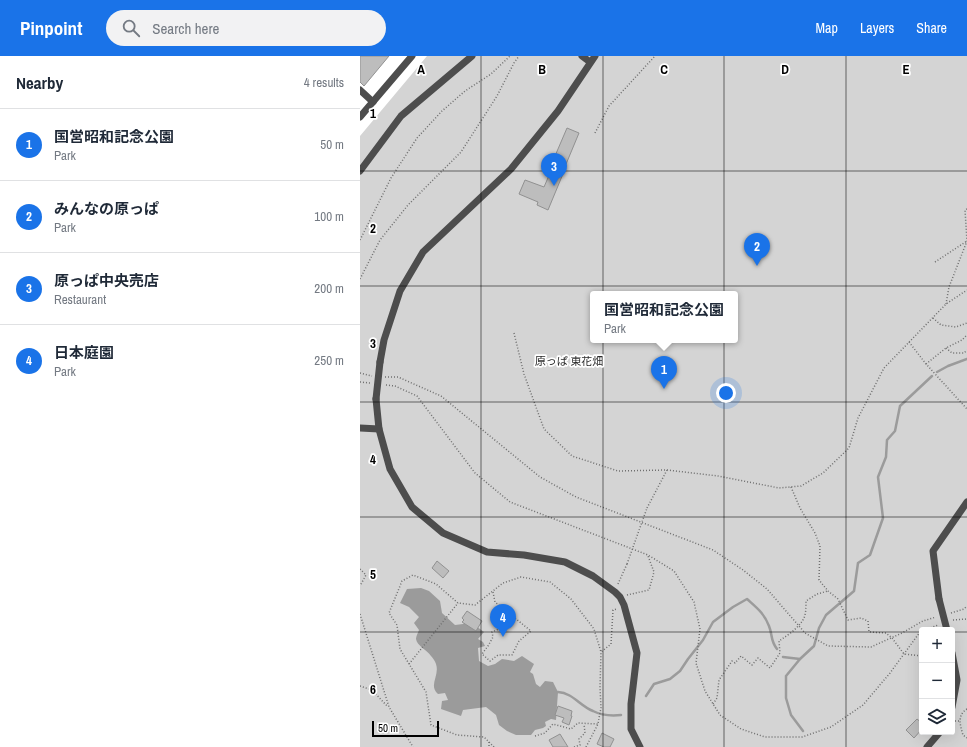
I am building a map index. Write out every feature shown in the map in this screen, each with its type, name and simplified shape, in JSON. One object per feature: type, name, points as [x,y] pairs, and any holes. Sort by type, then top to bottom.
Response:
[{"type":"street","points":[[360,118],[412,56]]},
{"type":"street","points":[[360,171],[401,116],[472,56]]},
{"type":"street","points":[[582,56],[592,59],[558,112],[511,169],[423,252],[400,291],[384,340],[376,399],[379,430],[390,468],[412,507],[443,533],[487,552],[524,555],[565,562],[593,576],[617,594],[624,605],[637,654],[631,704],[631,729],[640,747]]},
{"type":"street","points":[[360,90],[373,102]]},
{"type":"street","points":[[360,428],[379,430]]},
{"type":"street","points":[[946,627],[939,599],[933,551],[967,502]]},
{"type":"street","points":[[954,663],[957,680],[954,699]]},
{"type":"street","points":[[927,747],[937,735]]},
{"type":"path","points":[[360,240],[392,178],[417,138],[442,111],[465,91],[491,74],[510,56]]},
{"type":"path","points":[[360,279],[380,240],[404,211],[461,152],[497,96],[519,56]]},
{"type":"path","points":[[595,133],[609,106],[655,56]]},
{"type":"path","points":[[946,304],[949,287],[967,241],[965,210],[967,209]]},
{"type":"path","points":[[935,262],[967,241]]},
{"type":"path","points":[[514,333],[524,374],[544,429],[572,456],[618,471],[667,470],[718,476],[779,488],[791,487],[800,486],[823,473],[849,448],[858,418],[884,368],[946,304],[967,290]]},
{"type":"path","points":[[934,318],[941,325],[956,327],[967,323]]},
{"type":"path","points":[[926,364],[946,348],[962,340],[967,335]]},
{"type":"path","points":[[909,342],[926,364],[967,409]]},
{"type":"path","points":[[946,348],[952,353],[964,353],[967,350]]},
{"type":"path","points":[[360,373],[374,377]]},
{"type":"path","points":[[380,377],[398,377],[441,396],[540,477],[576,497],[713,550],[743,570],[767,589],[805,633],[828,646],[871,647],[892,638],[923,621],[936,617]]},
{"type":"path","points":[[360,382],[374,384]]},
{"type":"path","points":[[381,384],[396,386],[417,396],[475,473],[510,502],[648,555],[674,571],[694,602],[700,629],[696,663],[705,691],[720,715],[741,729],[765,737],[802,737],[831,727],[863,705],[890,673],[919,633]]},
{"type":"path","points":[[648,555],[654,572],[649,590],[617,594],[647,508],[667,470]]},
{"type":"path","points":[[791,487],[800,508],[816,533],[820,546],[819,580],[828,591],[838,599],[848,620],[861,618],[868,621],[869,632],[886,633],[892,638],[904,654],[919,656]]},
{"type":"path","points":[[360,569],[366,575],[360,586]]},
{"type":"path","points":[[494,747],[484,737],[457,735],[431,725],[426,692],[400,649],[397,625],[389,613],[402,581],[413,575],[436,584],[458,603],[475,605],[503,583],[521,577],[550,582],[571,599],[594,628],[601,652],[601,708],[598,724],[586,747]]},
{"type":"path","points":[[492,591],[495,602],[530,630],[519,641],[512,655],[498,655],[490,661],[482,654],[493,637],[492,632],[502,628]]},
{"type":"path","points":[[713,704],[717,698],[718,680],[732,661],[735,663],[741,656],[752,665],[758,658],[770,668],[780,653],[780,641],[799,626],[804,618],[806,602],[817,594],[828,591]]},
{"type":"path","points":[[409,664],[458,603]]},
{"type":"path","points":[[601,652],[611,644],[613,610],[624,605]]},
{"type":"path","points":[[950,613],[964,609],[967,606]]},
{"type":"path","points":[[360,614],[389,708]]},
{"type":"path","points":[[360,686],[372,690],[389,708],[412,747]]},
{"type":"path","points":[[967,709],[964,710],[959,721],[963,735],[967,738]]},
{"type":"path","points":[[535,736],[545,733],[553,724],[571,728],[578,723],[598,724]]},
{"type":"path","points":[[574,747],[580,745],[579,739],[585,733],[584,724]]},
{"type":"path","points":[[489,742],[489,747]]},
{"type":"green space","name":"原っぱ 東花畑","points":[[427,56],[967,56],[967,747],[360,747],[360,136]]},
{"type":"shaded area","points":[[421,588],[429,591],[440,601],[442,613],[455,625],[463,624],[468,620],[484,632],[478,639],[483,642],[485,646],[478,648],[479,661],[488,666],[495,664],[502,659],[514,661],[522,656],[534,664],[530,672],[533,674],[536,684],[540,687],[545,681],[553,682],[558,692],[556,720],[551,719],[545,722],[546,726],[535,730],[531,735],[516,735],[499,725],[496,715],[486,707],[463,710],[461,716],[441,709],[442,701],[448,700],[445,693],[438,694],[435,691],[434,684],[437,672],[436,663],[417,641],[416,638],[419,630],[414,623],[419,617],[409,607],[400,603],[407,589]]},
{"type":"building","points":[[360,56],[389,56],[364,86],[360,82]]},
{"type":"building","points":[[567,128],[579,133],[548,210],[537,205],[538,202],[519,194],[525,180],[544,187],[557,157],[555,156]]},
{"type":"building","points":[[437,561],[449,571],[443,578],[432,568]]},
{"type":"building","points":[[467,611],[482,621],[476,631],[462,622],[464,620],[462,618]]},
{"type":"building","points":[[558,706],[572,711],[569,725],[562,722],[564,718],[555,715]]},
{"type":"building","points":[[917,719],[919,721],[919,732],[914,738],[906,730]]},
{"type":"building","points":[[602,733],[614,739],[610,747],[604,747],[597,744]]},
{"type":"building","points":[[560,734],[568,747],[553,747],[549,740]]},
{"type":"waterway","points":[[937,372],[967,359]]},
{"type":"waterway","points":[[783,657],[800,659],[814,646],[819,628],[826,615],[854,591],[858,563],[870,555],[883,518],[878,477],[886,457],[887,440],[895,431],[900,406],[932,376]]},
{"type":"waterway","points":[[646,696],[654,684],[670,679],[680,671],[703,640],[713,622],[733,607],[747,599],[760,611],[767,621],[773,643],[777,649]]},
{"type":"waterway","points":[[800,659],[786,676],[786,698],[791,715],[803,731]]},
{"type":"waterway","points":[[558,692],[572,697],[588,709],[596,712],[607,715],[621,715]]},
{"type":"place","name":"原っぱ中央売店","points":[[554,186]]},
{"type":"place","name":"みんなの原っぱ","points":[[757,266]]},
{"type":"place","name":"国営昭和記念公園","points":[[664,389]]},
{"type":"place","name":"日本庭園","points":[[503,637]]}]
